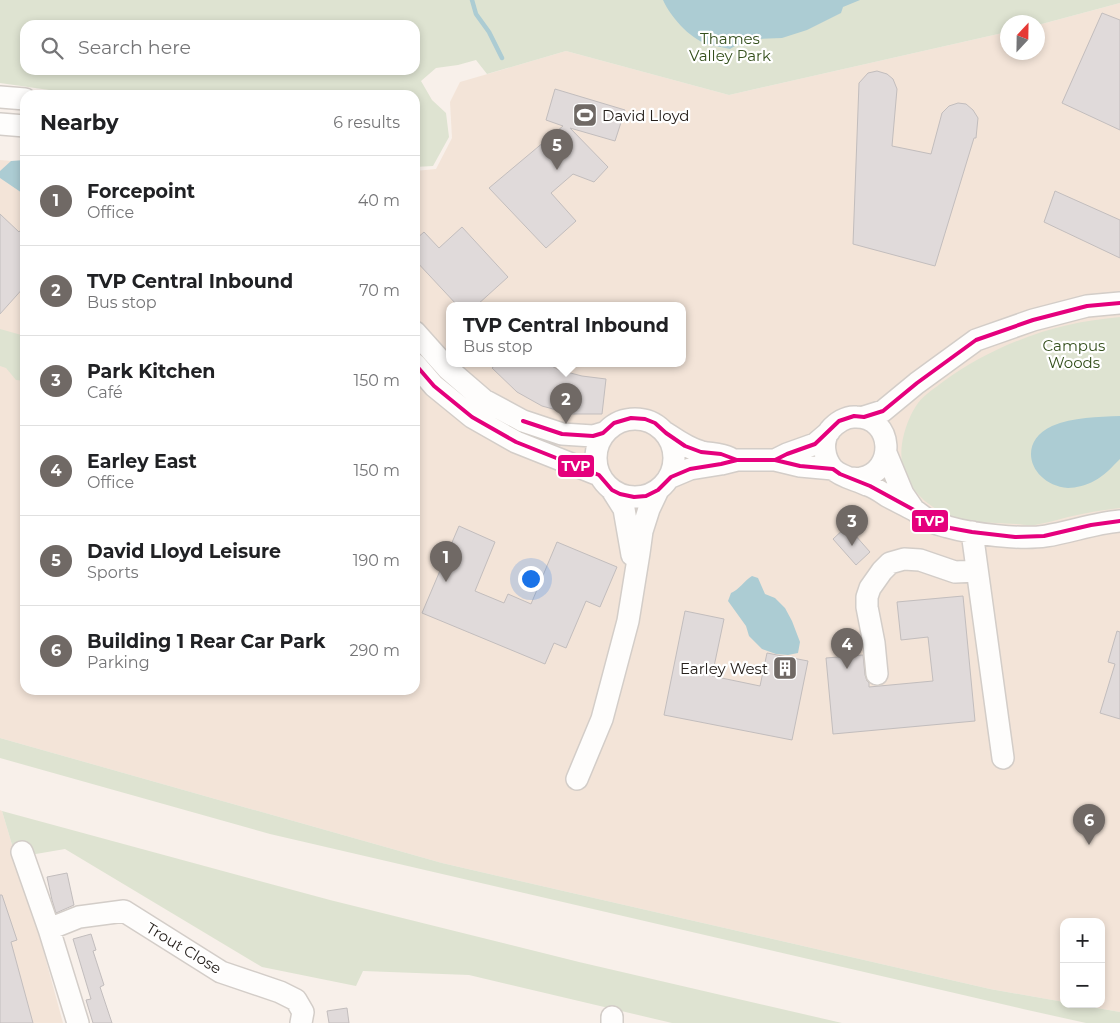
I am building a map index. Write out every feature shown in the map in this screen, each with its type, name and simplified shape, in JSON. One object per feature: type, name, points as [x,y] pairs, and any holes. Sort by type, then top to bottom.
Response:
[{"type":"street","points":[[0,97],[20,99]]},
{"type":"street","points":[[0,124],[20,126]]},
{"type":"street","points":[[864,418],[883,411],[917,383],[976,340],[1042,318],[1087,306],[1120,303]]},
{"type":"street","points":[[420,338],[446,367]]},
{"type":"street","points":[[446,367],[484,400],[523,421],[562,434],[593,436],[604,433]]},
{"type":"street","points":[[420,370],[434,386],[472,417],[516,442],[606,482],[620,494],[634,497],[646,496],[690,469],[737,460],[774,460],[861,478],[872,474],[882,464],[896,414],[911,389]]},
{"type":"street","points":[[774,460],[815,444],[839,421],[854,416],[871,420],[883,433],[886,448],[903,494],[914,510]]},
{"type":"street","points":[[634,590],[632,550],[624,510],[606,482],[595,457],[597,445],[604,433],[614,423],[631,418],[645,419],[655,423],[685,446],[701,452],[721,454],[737,460]]},
{"type":"street","points":[[829,432],[825,451],[827,460],[842,473],[870,486],[930,521],[950,528],[1015,537],[1044,536],[1091,525],[1120,521]]},
{"type":"street","points":[[577,779],[602,719],[628,620],[642,531],[648,509],[674,467],[675,454],[673,445],[666,433]]},
{"type":"street","points":[[972,532],[1002,758]]},
{"type":"street","points":[[877,674],[867,596],[870,588],[882,571],[890,563],[904,559],[920,560],[955,572],[977,571]]},
{"type":"street","points":[[22,852],[49,929],[78,1023]]},
{"type":"street","name":"Trout Close","points":[[49,929],[79,917],[124,911],[221,972],[280,992],[296,1000],[302,1012],[301,1023]]},
{"type":"shaded area","name":"Thames Valley Park","points":[[1120,3],[1120,1012],[1097,1008],[1105,1008],[1105,918],[1060,918],[1060,1001],[990,989],[442,863],[0,738],[0,160],[20,162],[20,695],[420,695],[420,171],[436,169],[452,138],[450,102],[460,82],[566,51],[729,95],[1000,34],[1000,60],[1045,60],[1045,23]]},
{"type":"shaded area","points":[[0,810],[2,811],[41,942],[63,1023],[0,1023]]},
{"type":"green space","name":"Thames Valley Park","points":[[0,0],[1120,0],[1120,3],[1045,23],[1045,15],[1000,15],[1000,34],[729,95],[566,51],[487,74],[476,60],[436,68],[421,81],[432,100],[446,113],[449,137],[433,166],[420,167],[420,90],[49,90],[0,83]]},
{"type":"green space","name":"Campus Woods","points":[[1120,317],[1120,508],[1081,514],[1035,525],[978,522],[946,514],[936,509],[913,488],[905,473],[901,451],[911,414],[924,397],[944,381],[987,354],[1019,340],[1068,325]]},
{"type":"green space","points":[[0,329],[20,335],[20,380],[16,380],[6,368],[0,366]]},
{"type":"green space","points":[[0,738],[442,863],[990,989],[1060,1001],[1060,1008],[1097,1008],[1120,1012],[1120,1023],[1086,1023],[1023,1009],[270,834],[0,758]]},
{"type":"green space","points":[[2,811],[330,900],[579,962],[842,1023],[672,1023],[469,975],[363,971],[356,986],[262,967],[65,849],[30,855],[13,848]]},
{"type":"water","points":[[663,0],[860,0],[843,7],[841,13],[807,30],[782,38],[757,39],[730,49],[707,44],[687,32],[670,13]]},
{"type":"water","points":[[20,160],[20,192],[0,178],[0,171],[11,161]]},
{"type":"water","points":[[1120,416],[1120,459],[1098,479],[1085,485],[1068,488],[1055,485],[1037,472],[1032,462],[1031,452],[1034,442],[1041,433],[1052,426],[1068,421]]},
{"type":"water","points":[[752,576],[758,578],[765,594],[775,598],[785,608],[800,642],[798,653],[788,655],[776,654],[762,649],[749,636],[746,626],[728,601],[731,593]]},
{"type":"building","points":[[1102,13],[1120,20],[1120,130],[1062,103]]},
{"type":"building","points":[[877,71],[887,74],[893,79],[897,89],[892,146],[931,154],[942,113],[949,106],[958,103],[966,104],[978,118],[976,138],[974,138],[935,266],[853,244],[859,83],[868,73]]},
{"type":"building","points":[[555,89],[625,110],[615,141],[570,128],[608,167],[594,182],[573,174],[551,193],[576,221],[546,248],[489,188],[563,126],[546,120]]},
{"type":"building","points":[[1055,191],[1120,220],[1120,258],[1044,222]]},
{"type":"building","points":[[0,214],[19,232],[20,231],[20,292],[0,314]]},
{"type":"building","points":[[462,227],[508,277],[480,302],[454,302],[420,265],[420,236],[424,232],[439,248]]},
{"type":"building","points":[[553,367],[582,376],[606,379],[602,414],[571,414],[542,406],[517,392],[492,368]]},
{"type":"building","points":[[459,526],[495,542],[475,591],[504,603],[508,594],[531,604],[557,542],[617,567],[600,607],[586,601],[566,648],[554,643],[545,664],[422,613]]},
{"type":"building","points":[[847,526],[870,552],[856,565],[833,539]]},
{"type":"building","points":[[963,596],[975,721],[833,734],[826,658],[863,655],[865,675],[869,687],[933,681],[928,637],[901,640],[897,602]]},
{"type":"building","name":"Earley West","points":[[685,611],[724,619],[712,676],[760,686],[767,653],[808,661],[792,740],[664,715]]},
{"type":"building","points":[[1117,631],[1120,632],[1120,719],[1100,713],[1115,664],[1108,662]]},
{"type":"building","points":[[67,873],[74,905],[56,913],[47,877]]},
{"type":"building","points":[[0,895],[2,895],[17,940],[11,942],[33,1023],[0,1023]]},
{"type":"building","points":[[91,934],[96,950],[93,951],[104,985],[100,987],[112,1023],[93,1023],[86,1000],[91,999],[73,939]]},
{"type":"building","points":[[347,1008],[349,1023],[329,1023],[327,1011]]},
{"type":"waterway","points":[[472,0],[476,14],[489,32],[502,58]]},
{"type":"transit line","name":"TVP","points":[[775,460],[815,444],[839,421],[854,416],[864,417],[883,411],[917,383],[976,340],[1033,320],[1087,306],[1120,303]]},
{"type":"transit line","name":"TVP","points":[[420,370],[434,386],[472,417],[516,442],[599,475],[612,490],[620,494],[634,497],[646,496],[658,490],[671,477],[690,469],[737,460],[775,460],[800,466],[833,469],[840,474],[870,486],[930,521],[950,528],[972,532],[1015,537],[1044,536],[1091,525],[1120,521]]},
{"type":"transit line","name":"TVP","points":[[523,421],[562,434],[593,436],[603,433],[614,423],[631,418],[645,419],[655,423],[685,446],[701,452],[721,454],[737,460]]},
{"type":"place","name":"David Lloyd","points":[[585,115]]},
{"type":"place","name":"David Lloyd Leisure","points":[[557,170]]},
{"type":"place","name":"TVP Central Inbound","points":[[566,424]]},
{"type":"place","name":"Park Kitchen","points":[[852,546]]},
{"type":"place","name":"Forcepoint","points":[[446,582]]},
{"type":"place","name":"Earley West","points":[[785,668]]},
{"type":"place","name":"Earley East","points":[[847,669]]},
{"type":"place","name":"Building 1 Rear Car Park","points":[[1089,845]]}]
